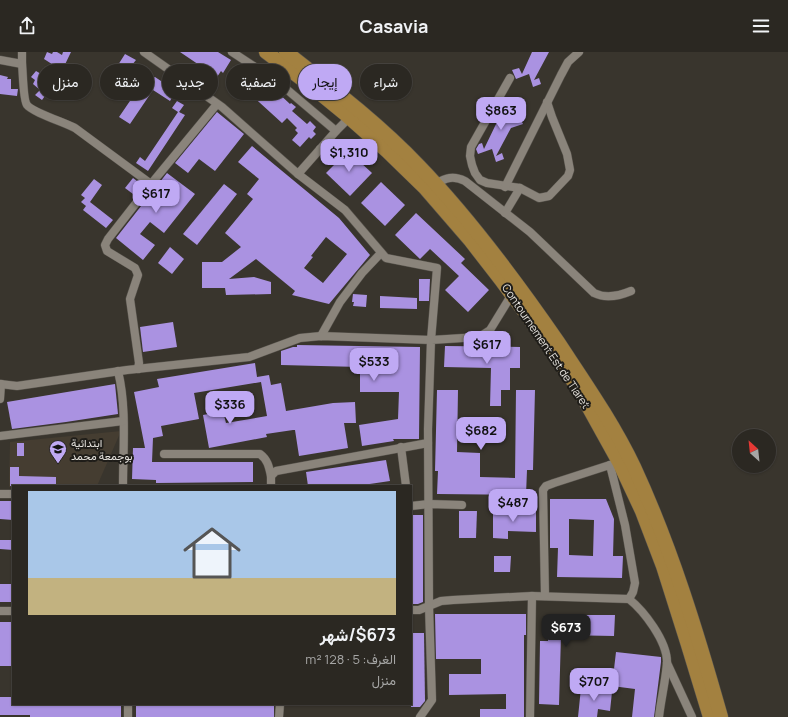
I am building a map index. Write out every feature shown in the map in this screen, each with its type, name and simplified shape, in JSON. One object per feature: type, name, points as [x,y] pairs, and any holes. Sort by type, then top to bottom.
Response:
[{"type":"highway","name":"Contournement Est de Tiaret","points":[[266,52],[311,86],[376,141],[425,188],[470,240],[512,294],[578,388],[615,464],[642,511],[663,566],[710,717]]},
{"type":"highway","name":"Contournement Est de Tiaret","points":[[286,52],[388,137],[435,184],[473,228],[529,300],[593,394],[633,466],[668,549],[698,637],[721,717]]},
{"type":"street","points":[[22,52],[26,102],[31,109],[75,128],[151,184]]},
{"type":"street","points":[[144,52],[217,104],[298,174],[345,210],[386,258],[437,268],[431,340],[428,443],[429,606],[432,700],[420,717]]},
{"type":"street","points":[[232,52],[278,82],[336,131]]},
{"type":"street","points":[[505,187],[568,62],[578,52]]},
{"type":"street","points":[[0,60],[22,64]]},
{"type":"street","points":[[510,78],[471,147],[470,156],[472,165],[480,180],[505,187],[520,188],[539,198],[546,198],[555,191],[568,176],[570,170],[567,154],[552,117],[548,102]]},
{"type":"street","points":[[138,369],[139,363],[130,299],[138,275],[135,268],[107,251],[106,245],[108,239],[151,184],[217,104]]},
{"type":"street","points":[[298,174],[320,148],[349,118]]},
{"type":"street","points":[[320,148],[376,141]]},
{"type":"street","points":[[435,184],[445,178],[451,177],[458,177],[465,181],[530,232],[594,293],[599,296],[621,295],[631,291]]},
{"type":"street","points":[[505,213],[520,188]]},
{"type":"street","points":[[320,336],[340,302],[362,273],[381,252]]},
{"type":"street","points":[[0,399],[0,384],[17,386],[138,369],[249,357],[300,338],[320,336],[431,340],[479,338],[490,330],[512,294]]},
{"type":"street","points":[[118,372],[122,386],[123,485]]},
{"type":"street","points":[[0,436],[123,421]]},
{"type":"street","points":[[272,476],[276,471],[428,443]]},
{"type":"street","points":[[401,447],[406,485]]},
{"type":"street","points":[[164,454],[260,454],[269,464],[272,476],[271,485]]},
{"type":"street","points":[[545,596],[543,490],[546,486],[615,464],[624,525],[635,583],[633,592],[629,599]]},
{"type":"street","points":[[0,494],[12,494]]},
{"type":"street","points":[[412,506],[429,504],[462,506]]},
{"type":"street","points":[[530,717],[532,596]]},
{"type":"street","points":[[412,610],[419,610],[441,601],[453,600],[532,596],[629,599],[648,619],[666,652],[667,662],[659,717]]},
{"type":"street","points":[[0,611],[12,611]]},
{"type":"street","points":[[667,662],[692,717]]},
{"type":"street","points":[[128,705],[128,717]]},
{"type":"street","points":[[279,717],[280,705]]},
{"type":"shaded area","name":"ابتدائية بوجمعة محمد","points":[[121,431],[97,485],[12,485],[12,487],[9,487],[10,442]]},
{"type":"building","points":[[47,52],[52,54],[53,52],[57,52],[62,55],[63,52],[71,52],[65,64],[52,64],[44,59]]},
{"type":"building","points":[[180,52],[218,52],[231,60],[229,64],[226,64],[226,68],[223,73],[221,71],[218,76],[218,64],[198,64]]},
{"type":"building","points":[[532,52],[549,52],[534,80],[539,78],[541,84],[533,87],[529,74],[516,79],[512,70],[519,68],[522,74]]},
{"type":"building","points":[[125,54],[136,60],[133,64],[119,64]]},
{"type":"building","points":[[36,71],[38,72],[38,88],[33,84],[35,80],[31,77]]},
{"type":"building","points":[[0,75],[8,77],[7,79],[11,79],[11,89],[18,89],[17,96],[0,94]]},
{"type":"building","points":[[154,77],[162,82],[162,96],[154,91]]},
{"type":"building","points":[[131,100],[146,100],[130,124],[119,117]]},
{"type":"building","points":[[257,100],[286,100],[290,104],[291,103],[296,107],[292,111],[307,124],[310,121],[316,127],[313,131],[316,134],[311,139],[309,137],[300,147],[292,140],[298,133],[295,130],[297,128],[287,118],[282,123]]},
{"type":"building","points":[[177,101],[184,105],[179,112],[185,115],[148,171],[136,163],[140,157],[145,161],[178,112],[172,108]]},
{"type":"building","points":[[505,101],[510,115],[521,111],[524,119],[521,120],[523,124],[511,128],[496,156],[502,153],[504,159],[496,162],[492,149],[478,154],[476,149],[479,144],[482,143],[484,149],[497,122],[495,116]]},
{"type":"building","points":[[217,112],[244,134],[215,171],[199,159],[188,173],[175,163]]},
{"type":"building","points":[[252,146],[339,218],[370,255],[329,304],[292,295],[295,291],[256,259],[229,279],[254,277],[271,282],[271,294],[226,295],[225,288],[202,288],[202,262],[222,262],[241,247],[225,233],[253,199],[247,194],[259,179],[238,162]],"holes":[[[326,237],[347,254],[323,283],[304,268],[313,257],[311,256]]]},
{"type":"building","points":[[348,151],[372,173],[350,196],[326,173]]},
{"type":"building","points":[[167,173],[195,194],[164,233],[150,222],[140,234],[155,245],[143,260],[116,238]]},
{"type":"building","points":[[133,178],[141,184],[133,194],[125,188]]},
{"type":"building","points":[[94,179],[102,185],[90,202],[113,220],[106,228],[83,210],[86,206],[81,202],[85,198],[81,195]]},
{"type":"building","points":[[381,182],[405,205],[385,226],[361,203]]},
{"type":"building","points":[[224,184],[237,194],[197,245],[183,234]]},
{"type":"building","points":[[416,213],[465,259],[461,263],[489,290],[468,312],[445,290],[459,276],[430,249],[420,259],[395,235]]},
{"type":"building","points":[[170,247],[184,259],[172,274],[158,263]]},
{"type":"building","points":[[419,279],[430,279],[429,301],[419,301]]},
{"type":"building","points":[[353,294],[367,295],[366,307],[353,306]]},
{"type":"building","points":[[380,296],[417,298],[417,309],[380,308]]},
{"type":"building","points":[[173,322],[177,347],[143,352],[140,327]]},
{"type":"building","points":[[297,345],[420,347],[419,439],[393,439],[394,441],[362,446],[359,425],[398,419],[399,392],[360,392],[360,367],[281,365],[281,351],[297,347]]},
{"type":"building","points":[[445,346],[520,347],[520,368],[510,368],[510,390],[501,390],[501,406],[490,406],[491,368],[444,367]]},
{"type":"building","points":[[255,363],[257,377],[269,375],[271,385],[281,383],[286,411],[333,403],[355,402],[356,423],[344,423],[348,448],[299,456],[295,430],[293,430],[266,434],[267,437],[209,448],[203,415],[223,411],[226,423],[267,416],[261,382],[194,393],[199,419],[161,426],[163,436],[153,438],[152,462],[253,462],[253,482],[156,483],[156,480],[132,479],[133,448],[145,448],[134,392],[159,387],[157,379]]},
{"type":"building","points":[[115,384],[118,414],[12,429],[7,402]]},
{"type":"building","points":[[437,390],[458,390],[457,452],[480,453],[480,477],[515,478],[516,390],[535,390],[533,470],[527,470],[526,495],[437,494],[438,471],[435,471]]},
{"type":"building","points":[[17,443],[24,443],[24,456],[17,456]]},
{"type":"building","points":[[386,460],[390,481],[363,485],[308,485],[306,472]]},
{"type":"building","points":[[10,467],[19,467],[19,476],[56,477],[56,485],[10,486]]},
{"type":"building","points":[[550,499],[606,499],[614,519],[613,556],[623,556],[622,578],[557,577],[558,548],[550,548]],"holes":[[[569,519],[594,520],[593,556],[569,555]]]},
{"type":"building","points":[[0,501],[12,501],[12,520],[0,519]]},
{"type":"building","points":[[459,511],[477,511],[476,538],[459,538]]},
{"type":"building","points":[[493,511],[536,511],[536,532],[508,531],[508,539],[493,538]]},
{"type":"building","points":[[412,515],[423,515],[423,602],[412,604]]},
{"type":"building","points":[[0,540],[12,540],[12,550],[0,549]]},
{"type":"building","points":[[494,556],[511,556],[510,572],[494,572]]},
{"type":"building","points":[[0,584],[12,584],[12,602],[0,602]]},
{"type":"building","points":[[435,614],[526,614],[526,635],[524,635],[524,717],[480,717],[480,709],[506,709],[506,694],[449,695],[449,674],[481,674],[481,659],[436,659]]},
{"type":"building","points":[[549,615],[615,615],[614,636],[561,635],[559,705],[539,704],[540,641],[548,641]]},
{"type":"building","points":[[0,622],[12,622],[12,666],[0,666]]},
{"type":"building","points":[[412,633],[424,633],[425,701],[420,707],[411,707]]},
{"type":"building","points":[[616,652],[661,657],[654,717],[632,717],[635,689],[612,686]]},
{"type":"building","points":[[581,688],[612,692],[610,711],[598,709],[597,717],[578,717]]},
{"type":"building","points":[[0,697],[12,697],[12,705],[121,705],[121,717],[30,717],[30,715],[0,715]]},
{"type":"building","points":[[136,705],[274,705],[274,717],[136,717]]},
{"type":"place","name":"ابتدائية بوجمعة محمد","points":[[58,464]]}]
